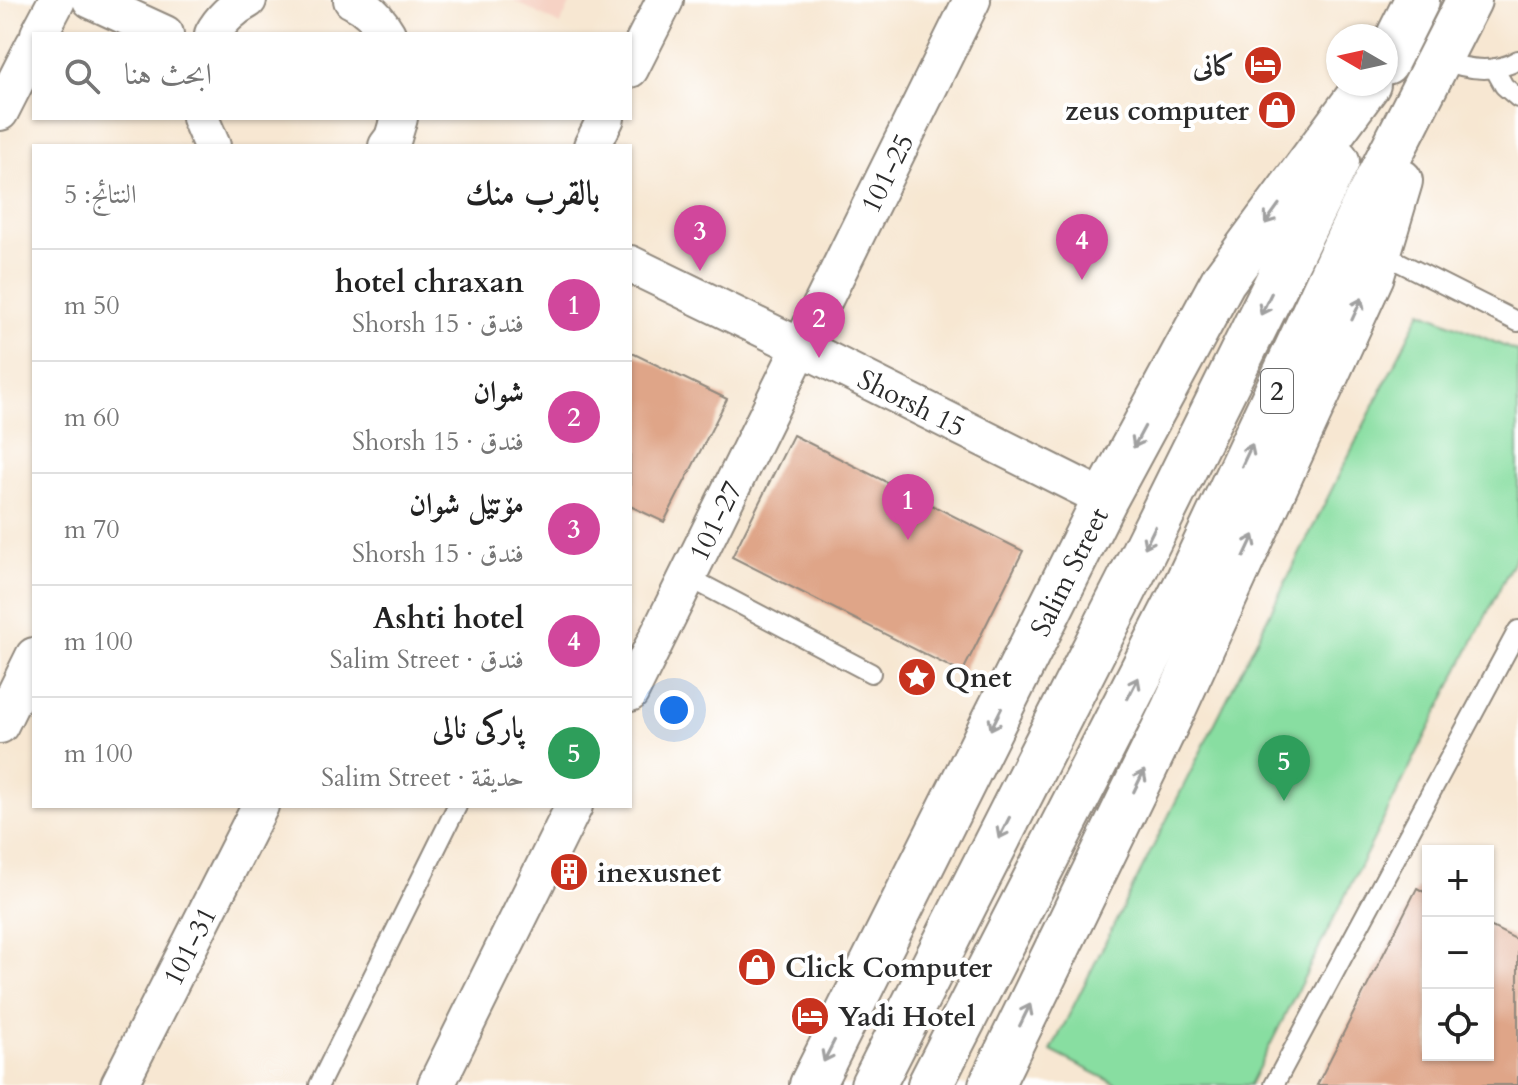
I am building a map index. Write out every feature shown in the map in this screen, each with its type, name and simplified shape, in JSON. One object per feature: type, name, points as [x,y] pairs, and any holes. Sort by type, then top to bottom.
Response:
[{"type":"main road","name":"Salim Street","points":[[1398,36],[1417,0]]},
{"type":"main road","name":"2","points":[[930,1085],[1187,583],[1361,212],[1469,0]]},
{"type":"main road","points":[[991,1085],[1174,708],[1372,275],[1434,70]]},
{"type":"main road","name":"Salim Street","points":[[812,1085],[1105,499],[1223,281],[1361,96]]},
{"type":"main road","name":"Salim Street","points":[[873,1085],[1147,545],[1368,96]]},
{"type":"street","points":[[40,32],[57,0]]},
{"type":"street","points":[[91,0],[161,32]]},
{"type":"street","points":[[214,32],[218,24],[248,0]]},
{"type":"street","points":[[632,65],[665,0]]},
{"type":"street","name":"101-25","points":[[801,347],[972,0]]},
{"type":"street","points":[[357,1],[381,23],[386,32]]},
{"type":"street","points":[[0,112],[32,49]]},
{"type":"street","points":[[201,120],[211,144]]},
{"type":"street","points":[[593,144],[605,120]]},
{"type":"street","name":"Shorsh 15","points":[[632,265],[1105,499]]},
{"type":"street","name":"101-27","points":[[632,689],[801,347]]},
{"type":"street","points":[[0,725],[32,660]]},
{"type":"street","name":"101-31","points":[[127,1082],[259,808]]},
{"type":"street","points":[[436,1085],[573,808]]},
{"type":"lane","points":[[1434,70],[1457,66],[1494,68],[1518,60]]},
{"type":"lane","points":[[1494,68],[1504,86],[1518,98]]},
{"type":"lane","points":[[1379,252],[1518,322]]},
{"type":"lane","points":[[688,577],[871,673]]},
{"type":"lane","points":[[1274,1085],[1518,630]]},
{"type":"lane","points":[[319,1085],[456,808]]},
{"type":"shaded area","points":[[513,0],[572,0],[560,25]]},
{"type":"green space","points":[[1421,311],[1518,352],[1518,552],[1250,1085],[1118,1085],[1051,1051]]},
{"type":"building","points":[[632,353],[727,399],[664,522],[632,507]]},
{"type":"building","points":[[793,435],[1023,551],[962,673],[732,557]]},
{"type":"building","points":[[1417,888],[1422,891],[1422,1061],[1494,1061],[1494,928],[1518,940],[1518,1085],[1317,1085]]},
{"type":"place","name":"کانی","points":[[1263,65]]},
{"type":"place","name":"zeus computer","points":[[1277,110]]},
{"type":"place","name":"مۆتێل شوان","points":[[700,271]]},
{"type":"place","name":"Ashti hotel","points":[[1082,280]]},
{"type":"place","name":"شوان","points":[[819,358]]},
{"type":"place","name":"hotel chraxan","points":[[908,540]]},
{"type":"place","name":"Qnet","points":[[917,677]]},
{"type":"place","name":"پارکی نالی","points":[[1284,801]]},
{"type":"place","name":"inexusnet","points":[[569,872]]},
{"type":"place","name":"Click Computer","points":[[757,967]]},
{"type":"place","name":"Yadi Hotel","points":[[810,1016]]}]
